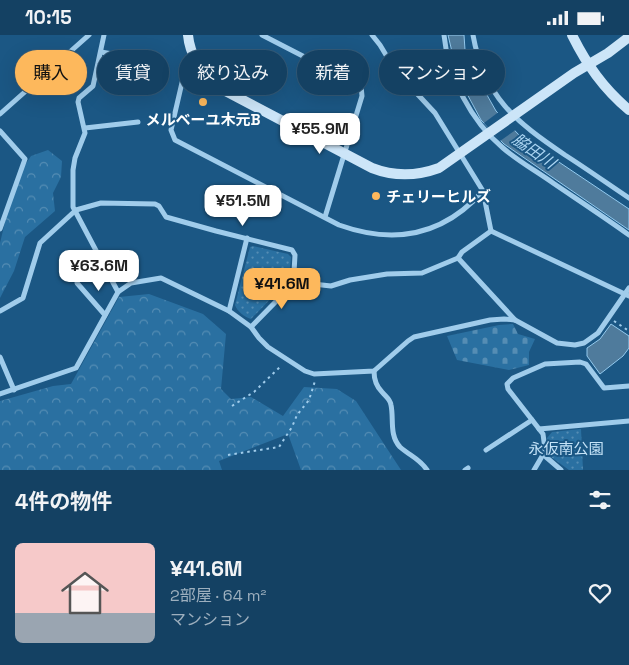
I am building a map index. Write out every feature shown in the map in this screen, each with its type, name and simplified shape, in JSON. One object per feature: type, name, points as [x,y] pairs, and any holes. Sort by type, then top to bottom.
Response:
[{"type":"street","points":[[0,114],[89,35]]},
{"type":"street","points":[[101,50],[104,35]]},
{"type":"street","points":[[188,35],[192,50]]},
{"type":"street","points":[[262,35],[361,86],[362,96],[325,217]]},
{"type":"street","points":[[372,35],[395,70],[435,113],[460,154],[482,191],[491,231]]},
{"type":"street","points":[[444,35],[448,56],[460,92],[473,112],[504,149],[629,235]]},
{"type":"street","points":[[473,35],[484,74],[491,88],[513,116],[528,130],[629,198]]},
{"type":"street","points":[[572,35],[588,65],[605,87],[629,109]]},
{"type":"street","points":[[233,95],[383,172],[404,175],[430,171],[440,167],[629,37]]},
{"type":"street","points":[[97,67],[92,86],[79,98],[78,102],[85,133],[75,158],[72,198],[73,207],[118,291]]},
{"type":"street","points":[[179,95],[171,130],[175,140],[358,232],[377,235],[415,233],[432,228],[459,213],[482,191]]},
{"type":"street","points":[[85,128],[138,122]]},
{"type":"street","points":[[0,131],[25,159],[0,229]]},
{"type":"street","points":[[0,311],[23,298],[40,243],[76,211],[101,203],[155,204],[159,206],[166,217],[292,250],[295,255],[294,272],[298,279],[304,283],[336,286],[350,280],[387,274],[422,273],[458,258],[462,252],[491,231]]},
{"type":"street","points":[[491,231],[627,295]]},
{"type":"street","points":[[229,311],[247,238]]},
{"type":"street","points":[[458,258],[515,320],[557,343],[575,345],[591,339],[598,333],[608,317],[627,295],[629,288]]},
{"type":"street","points":[[0,394],[76,368],[118,291],[131,283],[161,278],[229,311],[251,327],[259,338],[287,360],[314,374],[374,371],[414,337],[490,320],[515,320]]},
{"type":"street","points":[[251,327],[298,279]]},
{"type":"street","points":[[77,283],[105,315]]},
{"type":"street","points":[[0,357],[14,390]]},
{"type":"street","points":[[561,470],[550,462],[544,453],[543,434],[508,389],[507,384],[513,378],[545,364],[580,362],[586,364],[604,388],[629,386]]},
{"type":"street","points":[[374,371],[374,380],[392,406],[392,428],[400,447],[418,459],[427,470]]},
{"type":"street","points":[[486,450],[532,420]]},
{"type":"street","points":[[539,429],[629,421]]},
{"type":"street","points":[[534,470],[544,453]]},
{"type":"path","points":[[608,317],[629,331]]},
{"type":"path","points":[[232,406],[254,392],[287,360]]},
{"type":"path","points":[[228,455],[279,447],[292,427],[296,415],[309,401],[316,378],[314,374]]},
{"type":"green space","points":[[48,150],[62,161],[61,177],[53,193],[55,211],[25,237],[14,271],[0,298],[0,243],[15,180],[31,156]]},
{"type":"green space","points":[[253,246],[288,254],[291,257],[289,280],[251,319],[241,313],[235,305],[250,247]]},
{"type":"green space","points":[[149,294],[203,314],[226,334],[221,389],[231,399],[251,397],[283,416],[304,387],[337,389],[356,401],[401,470],[301,470],[288,434],[219,461],[222,470],[0,470],[0,401],[53,386],[71,384],[119,297]]},
{"type":"green space","points":[[513,324],[518,334],[535,339],[529,352],[529,365],[509,370],[457,360],[447,336],[499,325]]},
{"type":"green space","name":"永仮南公園","points":[[581,429],[583,470],[569,470],[551,457],[548,452],[547,438],[552,432]]},
{"type":"water","points":[[448,35],[464,35],[465,50],[452,50]]},
{"type":"water","name":"脇田川","points":[[468,95],[487,95],[496,111],[520,136],[629,209],[629,230],[504,144],[481,120]]},
{"type":"water","points":[[611,324],[629,336],[629,348],[623,356],[600,374],[587,356],[587,348],[600,339]]},
{"type":"pier","points":[[500,111],[517,129],[500,141],[484,123]]},
{"type":"place","name":"メルベーユ木元B","points":[[203,102]]},
{"type":"place","name":"チェリーヒルズ","points":[[376,196]]}]
